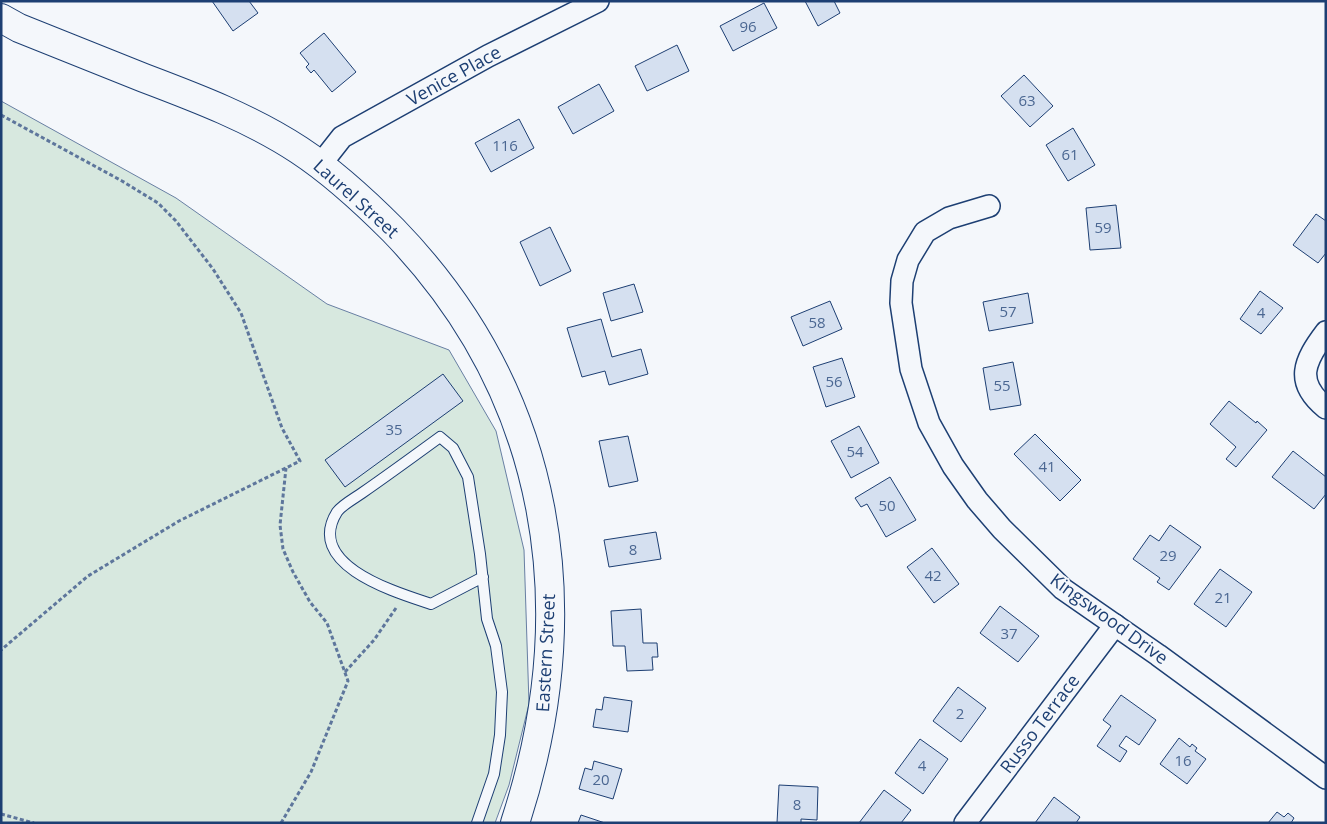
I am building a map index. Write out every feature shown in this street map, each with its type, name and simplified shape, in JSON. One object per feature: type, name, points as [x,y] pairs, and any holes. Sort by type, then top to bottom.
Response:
[{"type":"street","name":"Venice Place","points":[[320,165],[342,137],[488,56],[598,1]]},
{"type":"street","name":"Laurel Street","points":[[1,18],[229,113],[269,133],[320,165],[372,210],[412,250],[443,288],[487,356],[519,428],[532,470],[546,540]]},
{"type":"street","name":"Kingswood Drive","points":[[989,206],[949,218],[925,232],[908,260],[902,282],[901,303],[911,369],[929,423],[953,466],[977,500],[1002,529],[1063,589],[1326,778]]},
{"type":"street","points":[[1326,332],[1310,357],[1304,373],[1313,397],[1326,408]]},
{"type":"street","name":"Eastern Street","points":[[515,823],[534,761],[547,691],[551,624],[546,540]]},
{"type":"street","name":"Russo Terrace","points":[[965,823],[1115,625]]},
{"type":"lane","points":[[477,823],[494,774],[500,735],[502,692],[496,646],[487,619],[483,577],[468,477],[453,448],[440,438],[338,511],[329,536],[334,550],[346,566],[391,591],[431,604],[483,577]]},
{"type":"path","points":[[1,115],[122,181],[158,203],[176,221],[213,269],[241,313],[282,428],[300,461],[179,521],[88,576],[1,650]]},
{"type":"path","points":[[282,823],[321,751],[333,712],[348,681],[327,623],[310,602],[293,572],[283,549],[280,525],[286,468]]},
{"type":"path","points":[[345,672],[374,640],[405,596]]},
{"type":"path","points":[[1,814],[34,823]]},
{"type":"shaded area","points":[[1,101],[176,198],[327,304],[449,350],[496,431],[524,550],[529,704],[509,785],[495,823],[1,823]]},
{"type":"building","points":[[212,1],[249,1],[258,13],[233,31]]},
{"type":"building","points":[[805,1],[834,1],[840,13],[818,26]]},
{"type":"building","points":[[764,3],[777,28],[733,51],[720,26]]},
{"type":"building","points":[[324,33],[356,72],[332,92],[314,70],[311,73],[306,67],[309,64],[300,53]]},
{"type":"building","points":[[677,45],[689,71],[647,91],[635,66]]},
{"type":"building","points":[[1024,75],[1053,106],[1030,127],[1001,96]]},
{"type":"building","points":[[599,84],[614,111],[573,134],[558,107]]},
{"type":"building","points":[[519,119],[534,148],[491,172],[475,143]]},
{"type":"building","points":[[1073,128],[1095,165],[1068,181],[1046,145]]},
{"type":"building","points":[[1116,205],[1121,248],[1090,250],[1086,208]]},
{"type":"building","points":[[1316,214],[1326,221],[1326,253],[1318,263],[1293,245]]},
{"type":"building","points":[[550,227],[571,271],[540,286],[520,242]]},
{"type":"building","points":[[634,284],[643,312],[611,321],[603,293]]},
{"type":"building","points":[[1260,291],[1283,308],[1261,334],[1240,319]]},
{"type":"building","points":[[1028,293],[1033,323],[989,331],[983,302]]},
{"type":"building","points":[[830,301],[842,329],[803,346],[791,317]]},
{"type":"building","points":[[601,319],[612,357],[641,349],[648,374],[609,385],[605,371],[582,377],[567,328]]},
{"type":"building","points":[[842,358],[855,397],[826,407],[813,367]]},
{"type":"building","points":[[1013,362],[1021,405],[990,410],[983,368]]},
{"type":"building","points":[[443,374],[463,401],[345,487],[325,460]]},
{"type":"building","points":[[1229,401],[1267,430],[1236,467],[1226,459],[1236,447],[1210,424]]},
{"type":"building","points":[[859,426],[879,463],[851,478],[831,441]]},
{"type":"building","points":[[1035,434],[1081,480],[1060,501],[1014,454]]},
{"type":"building","points":[[628,436],[638,481],[609,487],[599,441]]},
{"type":"building","points":[[1293,451],[1326,477],[1326,494],[1314,509],[1272,477]]},
{"type":"building","points":[[890,477],[916,520],[886,537],[867,504],[861,507],[855,498]]},
{"type":"building","points":[[1170,525],[1201,547],[1169,590],[1157,582],[1160,578],[1133,559],[1150,535],[1159,541]]},
{"type":"building","points":[[656,532],[661,559],[609,567],[604,540]]},
{"type":"building","points":[[932,548],[959,584],[934,603],[907,567]]},
{"type":"building","points":[[1220,569],[1252,592],[1226,627],[1194,604]]},
{"type":"building","points":[[1000,606],[1039,636],[1018,662],[980,633]]},
{"type":"building","points":[[641,609],[643,643],[657,643],[658,657],[652,657],[653,670],[627,671],[625,646],[613,646],[611,611]]},
{"type":"building","points":[[958,687],[986,708],[961,742],[933,721]]},
{"type":"building","points":[[1121,695],[1156,720],[1139,745],[1126,736],[1119,746],[1127,751],[1120,762],[1097,746],[1111,726],[1103,720]]},
{"type":"building","points":[[604,697],[632,701],[628,732],[593,727],[596,709],[602,710]]},
{"type":"building","points":[[1179,738],[1190,747],[1192,744],[1197,748],[1195,751],[1206,759],[1187,784],[1160,764]]},
{"type":"building","points":[[920,739],[948,759],[923,794],[895,773]]},
{"type":"building","points":[[594,761],[622,769],[613,799],[579,789],[585,768],[592,770]]},
{"type":"building","points":[[779,785],[818,787],[817,820],[801,819],[801,823],[777,823]]},
{"type":"building","points":[[884,790],[911,810],[901,823],[859,823]]},
{"type":"building","points":[[1054,797],[1080,817],[1076,823],[1035,823]]},
{"type":"building","points":[[1277,812],[1284,817],[1288,813],[1294,818],[1291,823],[1268,823]]},
{"type":"building","points":[[581,815],[605,823],[578,823]]}]
